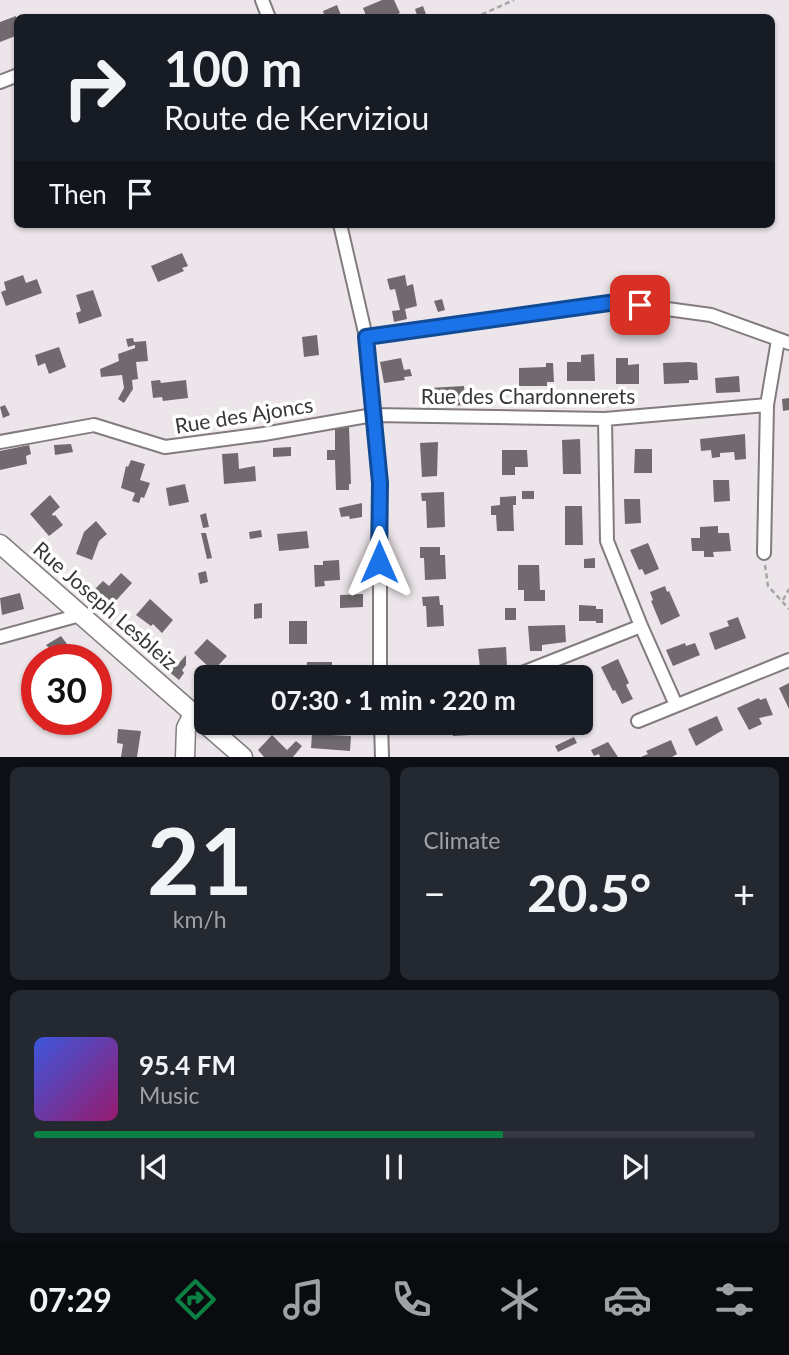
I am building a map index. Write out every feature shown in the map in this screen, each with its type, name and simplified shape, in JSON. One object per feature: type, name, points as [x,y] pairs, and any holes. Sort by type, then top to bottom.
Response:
[{"type":"main road","name":"Rue Joseph Lesbleiz","points":[[0,544],[243,757]]},
{"type":"main road","points":[[185,757],[186,728],[193,714]]},
{"type":"street","points":[[341,228],[366,337],[380,483],[380,665]]},
{"type":"street","points":[[366,337],[616,302],[711,315],[783,341],[766,405],[764,553]]},
{"type":"street","name":"Rue des Chardonnerets","points":[[373,415],[605,419],[766,405]]},
{"type":"street","name":"Rue des Ajoncs","points":[[0,442],[94,425],[165,447],[264,434],[373,415]]},
{"type":"street","points":[[605,419],[607,541],[640,626],[676,705]]},
{"type":"street","points":[[0,637],[80,615]]},
{"type":"street","points":[[542,665],[640,626]]},
{"type":"street","points":[[638,721],[789,660]]},
{"type":"street","points":[[381,735],[382,757]]},
{"type":"path","points":[[483,14],[514,0]]},
{"type":"path","points":[[764,553],[768,586],[789,609]]},
{"type":"path","points":[[783,600],[789,589]]},
{"type":"building","points":[[382,0],[394,0],[400,13],[365,14],[363,8]]},
{"type":"building","points":[[337,5],[340,14],[324,14],[323,11]]},
{"type":"building","points":[[423,6],[426,14],[417,14],[415,9]]},
{"type":"building","points":[[14,17],[14,37],[0,42],[0,22]]},
{"type":"building","points":[[182,253],[188,266],[182,268],[184,271],[158,282],[151,266]]},
{"type":"building","points":[[23,275],[26,283],[37,279],[42,293],[6,306],[1,292],[6,290],[4,282]]},
{"type":"building","points":[[405,275],[407,286],[413,284],[417,306],[405,309],[407,319],[394,322],[392,311],[400,310],[395,289],[390,290],[387,279]]},
{"type":"building","points":[[93,290],[102,316],[79,324],[76,313],[81,311],[76,295]]},
{"type":"building","points":[[442,299],[445,310],[438,312],[434,301]]},
{"type":"building","points":[[317,335],[319,355],[304,357],[302,337]]},
{"type":"building","points":[[133,338],[134,342],[146,341],[148,361],[136,362],[138,379],[132,380],[133,389],[124,403],[118,399],[124,388],[122,375],[101,377],[100,369],[119,361],[118,354],[135,348],[135,345],[128,347],[126,339]]},
{"type":"building","points":[[59,347],[66,367],[49,374],[45,363],[38,366],[35,355]]},
{"type":"building","points":[[594,354],[595,381],[567,381],[567,362],[581,362],[581,355]]},
{"type":"building","points":[[401,358],[404,370],[410,369],[412,376],[404,377],[405,380],[384,383],[380,362]]},
{"type":"building","points":[[616,358],[628,358],[628,365],[639,364],[639,384],[616,384]]},
{"type":"building","points":[[546,363],[553,363],[554,382],[547,382],[547,386],[519,386],[519,368],[546,367]]},
{"type":"building","points":[[663,363],[697,363],[698,380],[664,384]]},
{"type":"building","points":[[739,376],[740,392],[716,393],[715,378]]},
{"type":"building","points":[[160,380],[161,383],[186,380],[188,398],[163,401],[162,397],[153,398],[151,381]]},
{"type":"building","points":[[464,386],[465,405],[430,407],[429,388]]},
{"type":"building","points":[[789,398],[789,410],[783,411],[782,399]]},
{"type":"building","points":[[5,405],[10,415],[3,418],[0,407]]},
{"type":"building","points":[[349,426],[349,490],[336,490],[335,460],[327,460],[327,450],[335,450],[335,428]]},
{"type":"building","points":[[745,434],[746,459],[735,460],[734,452],[720,453],[720,457],[712,458],[711,450],[701,451],[700,439]]},
{"type":"building","points":[[580,439],[581,474],[563,474],[562,440]]},
{"type":"building","points":[[438,442],[437,476],[422,477],[420,443]]},
{"type":"building","points":[[71,444],[73,452],[55,455],[54,445]]},
{"type":"building","points":[[29,445],[31,454],[26,456],[27,464],[0,470],[0,451]]},
{"type":"building","points":[[291,447],[291,456],[273,457],[273,448]]},
{"type":"building","points":[[635,449],[652,449],[652,473],[634,473]]},
{"type":"building","points":[[502,450],[527,450],[528,467],[515,467],[515,475],[502,475]]},
{"type":"building","points":[[238,453],[239,469],[255,466],[256,481],[224,484],[222,454]]},
{"type":"building","points":[[131,460],[145,464],[140,480],[150,483],[139,503],[132,501],[135,493],[121,488],[126,466],[128,467]]},
{"type":"building","points":[[713,480],[729,480],[730,501],[714,502]]},
{"type":"building","points":[[185,484],[189,502],[169,506],[166,488]]},
{"type":"building","points":[[522,491],[534,491],[534,499],[522,499]]},
{"type":"building","points":[[444,492],[445,527],[427,528],[426,501],[422,501],[421,493]]},
{"type":"building","points":[[50,495],[60,507],[52,514],[63,525],[49,536],[30,514]]},
{"type":"building","points":[[516,496],[516,505],[513,505],[514,531],[497,531],[496,515],[491,515],[491,506],[500,505],[500,497]]},
{"type":"building","points":[[624,499],[640,499],[641,523],[625,524]]},
{"type":"building","points":[[362,503],[362,517],[341,517],[339,508]]},
{"type":"building","points":[[565,506],[582,506],[583,545],[565,545]]},
{"type":"building","points":[[206,513],[209,527],[203,528],[200,515]]},
{"type":"building","points":[[96,521],[107,534],[99,541],[92,560],[76,554],[84,532]]},
{"type":"building","points":[[718,526],[718,533],[729,533],[731,551],[713,552],[714,557],[704,557],[704,551],[692,551],[691,538],[700,538],[700,527]]},
{"type":"building","points":[[261,530],[262,537],[250,539],[249,532]]},
{"type":"building","points":[[307,531],[309,548],[279,551],[277,534]]},
{"type":"building","points":[[201,533],[206,533],[212,558],[207,559]]},
{"type":"building","points":[[648,543],[659,569],[645,575],[642,569],[639,570],[630,550]]},
{"type":"building","points":[[420,547],[440,547],[440,555],[445,555],[446,579],[425,580],[424,558],[420,558]]},
{"type":"building","points":[[595,558],[595,568],[584,568],[584,559]]},
{"type":"building","points":[[339,560],[340,580],[324,581],[325,586],[315,587],[314,565],[323,565],[323,561]]},
{"type":"building","points":[[518,565],[539,565],[540,590],[545,590],[545,601],[524,601],[524,590],[518,590]]},
{"type":"building","points":[[206,571],[208,582],[200,584],[198,573]]},
{"type":"building","points":[[121,573],[132,583],[112,605],[107,601],[104,604],[95,589],[103,581],[109,586]]},
{"type":"building","points":[[665,586],[680,616],[661,625],[650,592]]},
{"type":"building","points":[[20,593],[24,609],[2,615],[0,598]]},
{"type":"building","points":[[363,594],[363,607],[340,608],[340,595]]},
{"type":"building","points":[[439,596],[440,605],[443,605],[444,626],[427,627],[426,606],[423,606],[422,597]]},
{"type":"building","points":[[150,599],[173,620],[162,633],[153,624],[151,626],[136,615]]},
{"type":"building","points":[[262,603],[262,618],[254,619],[254,604]]},
{"type":"building","points":[[579,605],[603,609],[603,623],[579,621]]},
{"type":"building","points":[[505,608],[516,608],[516,620],[505,620]]},
{"type":"building","points":[[738,617],[746,638],[715,650],[709,633],[729,626],[727,621]]},
{"type":"building","points":[[289,621],[307,621],[307,644],[289,644]]},
{"type":"building","points":[[565,625],[566,642],[542,645],[542,651],[530,651],[528,626]]},
{"type":"building","points":[[61,636],[67,644],[48,644]]},
{"type":"building","points":[[207,639],[227,656],[219,665],[207,665],[194,653]]},
{"type":"building","points":[[685,643],[686,646],[695,643],[700,655],[673,666],[666,650]]},
{"type":"building","points":[[506,647],[507,665],[480,665],[478,649]]},
{"type":"building","points":[[169,655],[179,663],[186,655],[186,665],[182,670],[184,673],[179,680],[161,665]]},
{"type":"building","points":[[618,659],[633,699],[622,704],[601,667]]},
{"type":"building","points":[[307,662],[332,662],[332,665],[307,665]]},
{"type":"building","points":[[789,683],[789,709],[779,688]]},
{"type":"building","points":[[759,698],[766,698],[773,715],[759,718],[762,724],[749,730],[737,708]]},
{"type":"building","points":[[717,716],[723,730],[696,746],[688,729]]},
{"type":"building","points":[[118,729],[141,731],[137,757],[121,757],[123,744],[117,743]]},
{"type":"building","points":[[272,735],[287,750],[296,741],[302,746],[293,757],[264,757],[258,750]]},
{"type":"building","points":[[312,735],[351,736],[350,751],[311,748]]},
{"type":"building","points":[[574,737],[577,743],[558,752],[555,746]]},
{"type":"building","points":[[671,740],[677,754],[672,757],[641,757],[648,754],[646,751]]},
{"type":"building","points":[[608,742],[618,757],[600,757],[599,754],[594,756],[591,750]]},
{"type":"route","points":[[379,562],[380,483],[366,337],[616,302],[640,305]]}]
